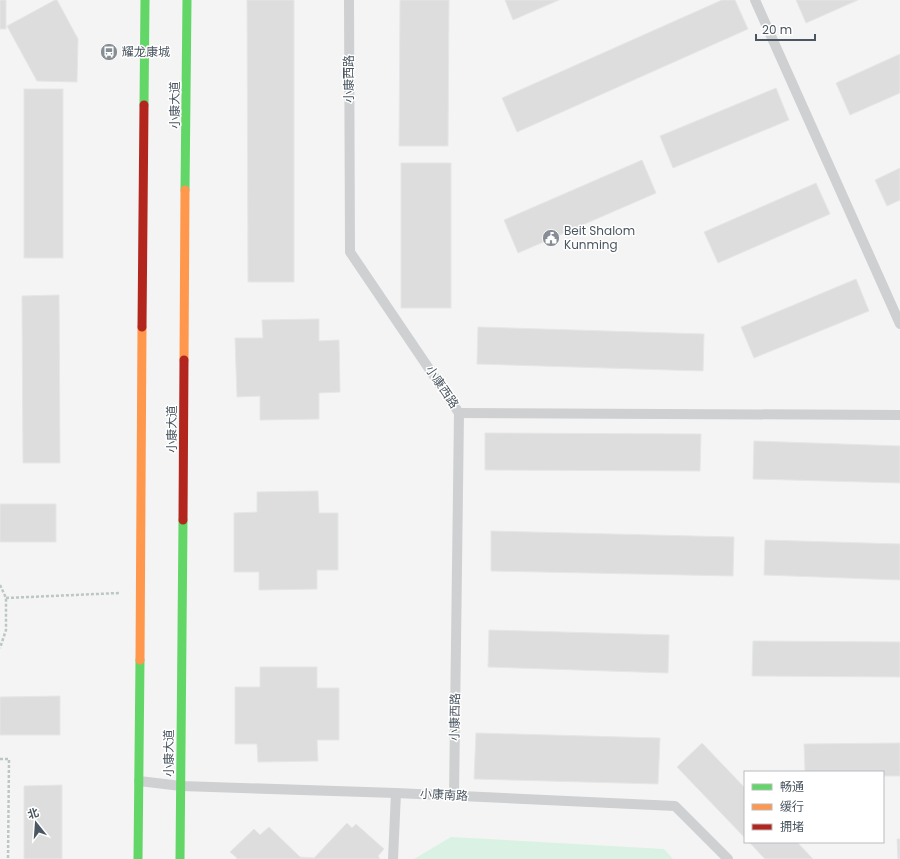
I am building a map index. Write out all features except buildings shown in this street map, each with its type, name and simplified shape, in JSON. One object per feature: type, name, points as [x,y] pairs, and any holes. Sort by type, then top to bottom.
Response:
[{"type":"main road","points":[[138,859],[145,0]]},
{"type":"main road","name":"小康大道","points":[[180,859],[187,0]]},
{"type":"lane","name":"小康西路","points":[[348,0],[350,252],[460,413],[454,796]]},
{"type":"lane","points":[[755,0],[900,324]]},
{"type":"lane","points":[[460,413],[900,415]]},
{"type":"lane","name":"小康南路","points":[[139,781],[181,786],[396,793],[675,806],[728,859]]},
{"type":"lane","points":[[394,859],[396,793]]},
{"type":"path","points":[[0,585],[6,598],[6,630],[0,648]]},
{"type":"path","points":[[6,598],[140,592]]},
{"type":"path","points":[[0,759],[9,759],[8,859]]},
{"type":"green space","points":[[451,837],[664,849],[673,859],[414,859]]},
{"type":"traffic: fast","points":[[144,105],[145,0]]},
{"type":"traffic: fast","points":[[185,190],[187,0]]},
{"type":"traffic: fast","points":[[180,859],[183,520]]},
{"type":"traffic: fast","points":[[138,859],[140,660]]},
{"type":"traffic: slow","points":[[184,360],[185,190]]},
{"type":"traffic: slow","points":[[140,660],[142,327]]},
{"type":"traffic: jam","points":[[142,327],[144,105]]},
{"type":"traffic: jam","points":[[183,520],[184,360]]},
{"type":"place","name":"耀龙康城","points":[[109,52]]},
{"type":"place","name":"Beit Shalom Kunming","points":[[551,238]]}]
